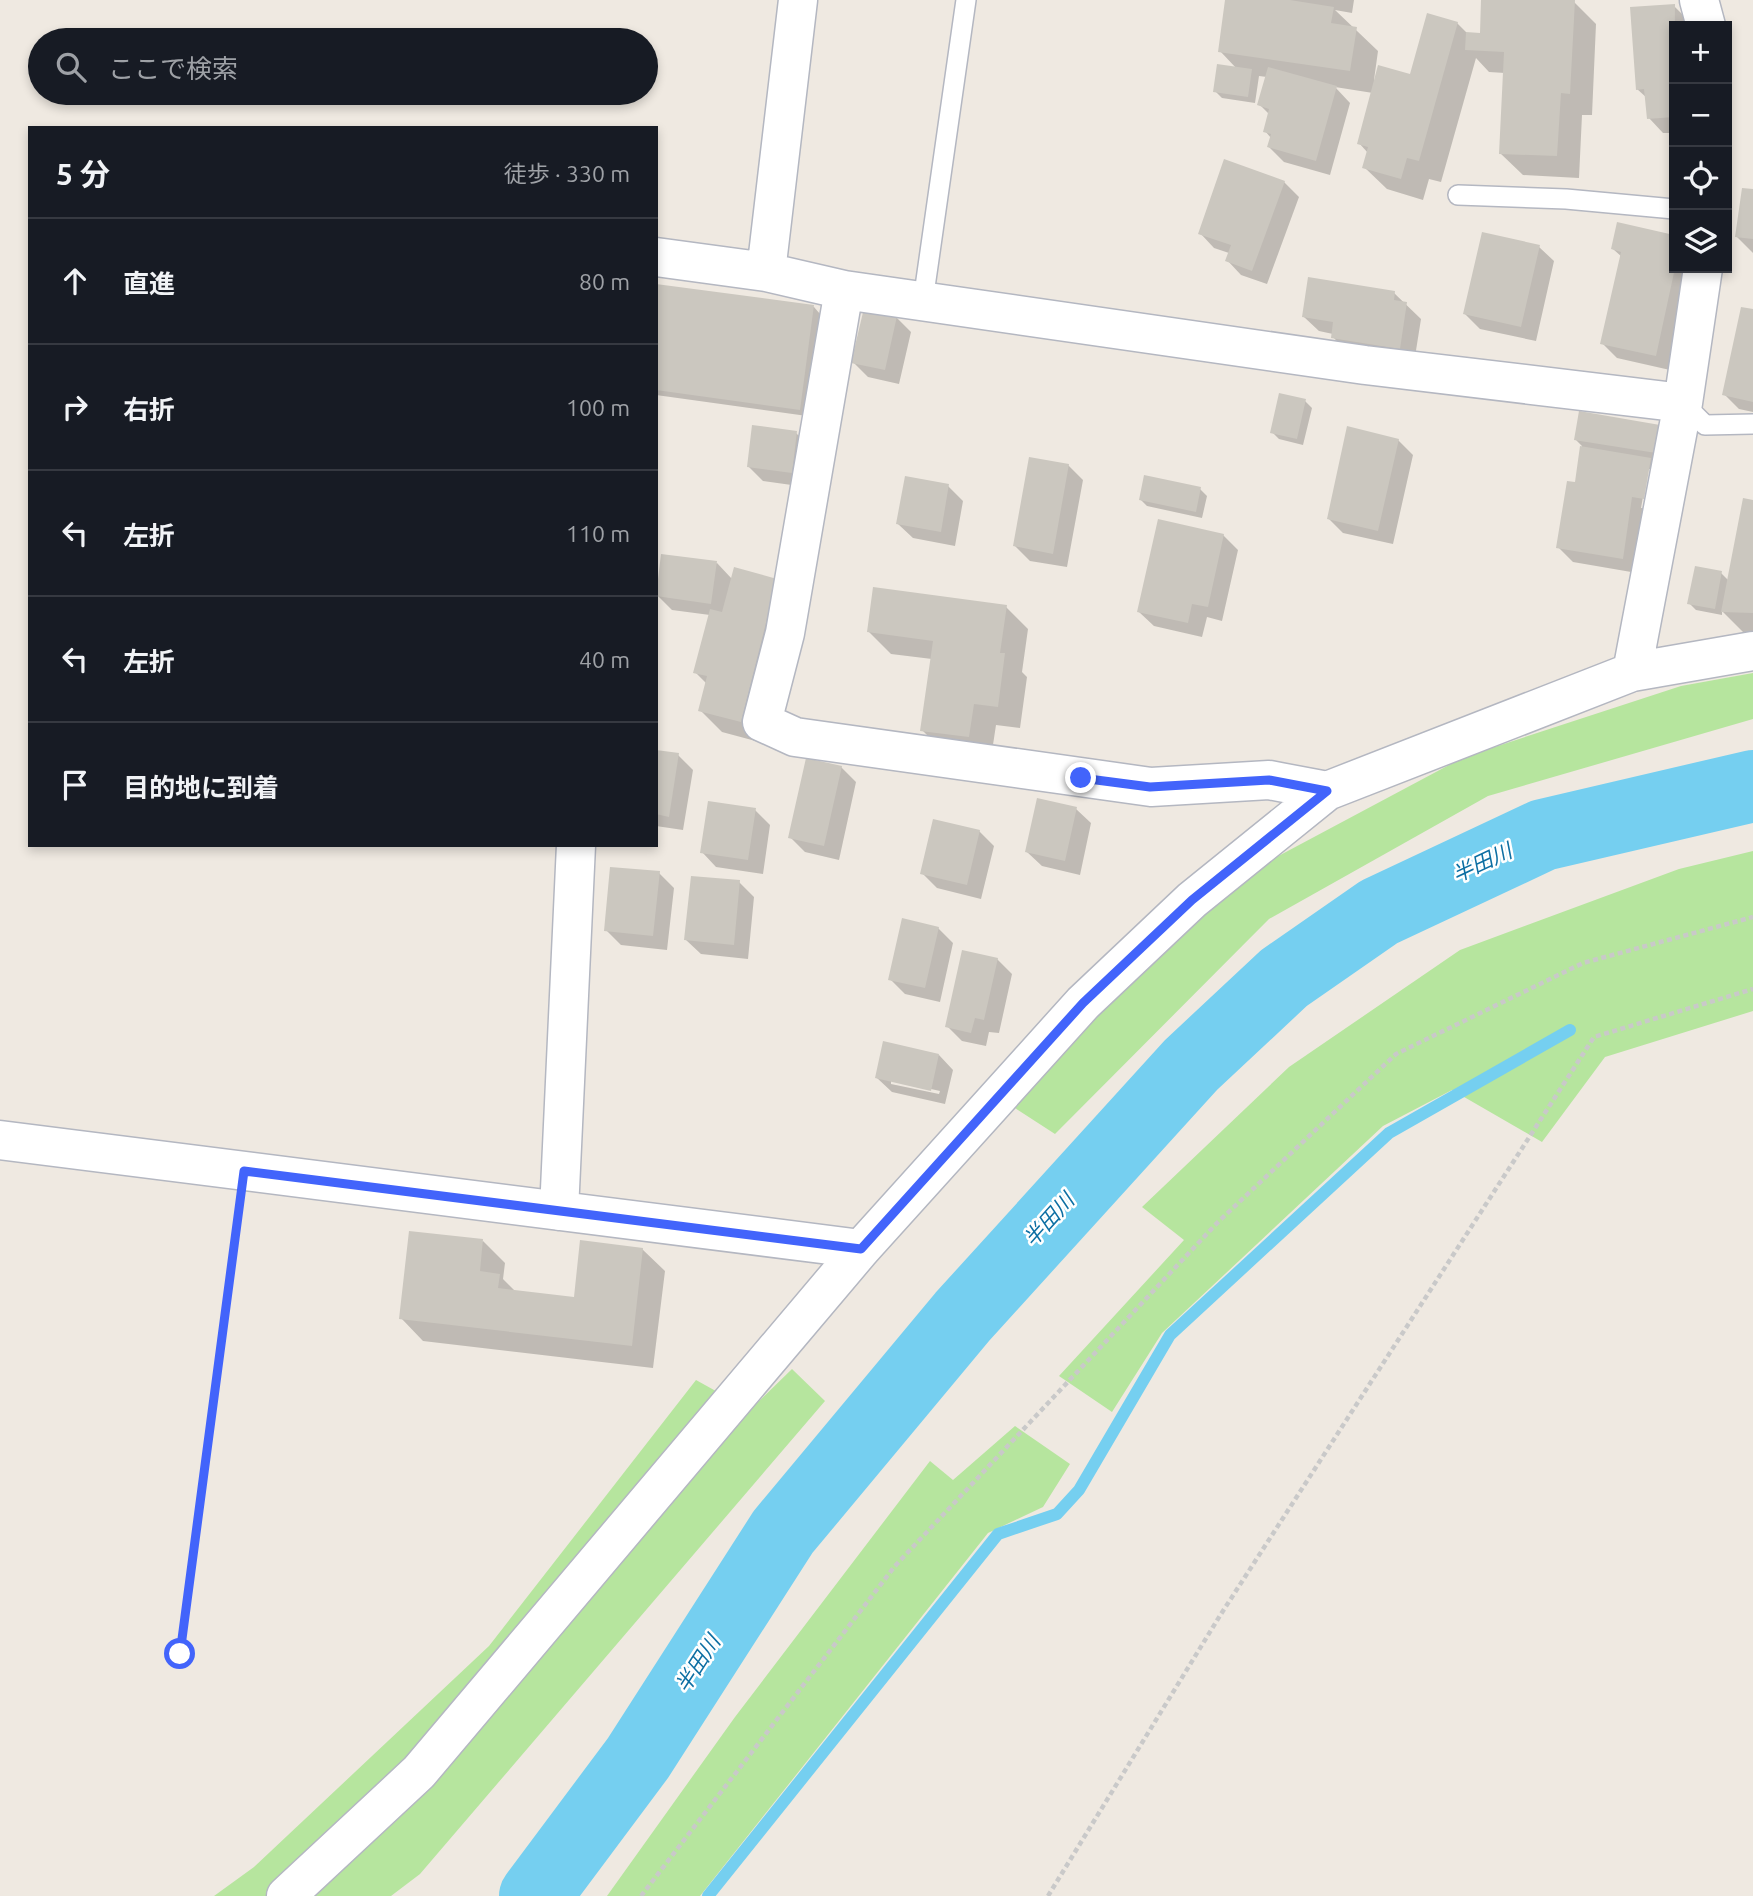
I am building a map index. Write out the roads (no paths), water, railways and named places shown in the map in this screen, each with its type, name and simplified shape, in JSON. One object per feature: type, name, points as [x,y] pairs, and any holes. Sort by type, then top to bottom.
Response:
[{"type":"street","points":[[766,272],[798,0]]},
{"type":"street","points":[[1699,0],[1705,21]]},
{"type":"street","points":[[658,257],[766,272],[844,290],[1365,365],[1683,403]]},
{"type":"street","points":[[1632,672],[1683,403],[1702,273]]},
{"type":"street","points":[[844,290],[785,634],[762,722],[795,737],[1150,787],[1269,780],[1327,791]]},
{"type":"street","points":[[286,1896],[419,1772],[861,1249],[1083,1003],[1192,900],[1327,791],[1632,672],[1753,651]]},
{"type":"street","points":[[559,1211],[576,847]]},
{"type":"street","points":[[0,1140],[861,1249]]},
{"type":"lane","points":[[923,301],[966,0]]},
{"type":"lane","points":[[1458,195],[1669,209]]},
{"type":"lane","points":[[1683,403],[1705,425],[1753,424]]},
{"type":"waterway","name":"半田川","points":[[535,1896],[638,1758],[783,1532],[963,1316],[1191,1065],[1284,978],[1379,912],[1543,835],[1753,786]]},
{"type":"waterway","points":[[708,1896],[998,1534],[1057,1514],[1079,1490],[1170,1335],[1389,1133],[1570,1030]]}]
